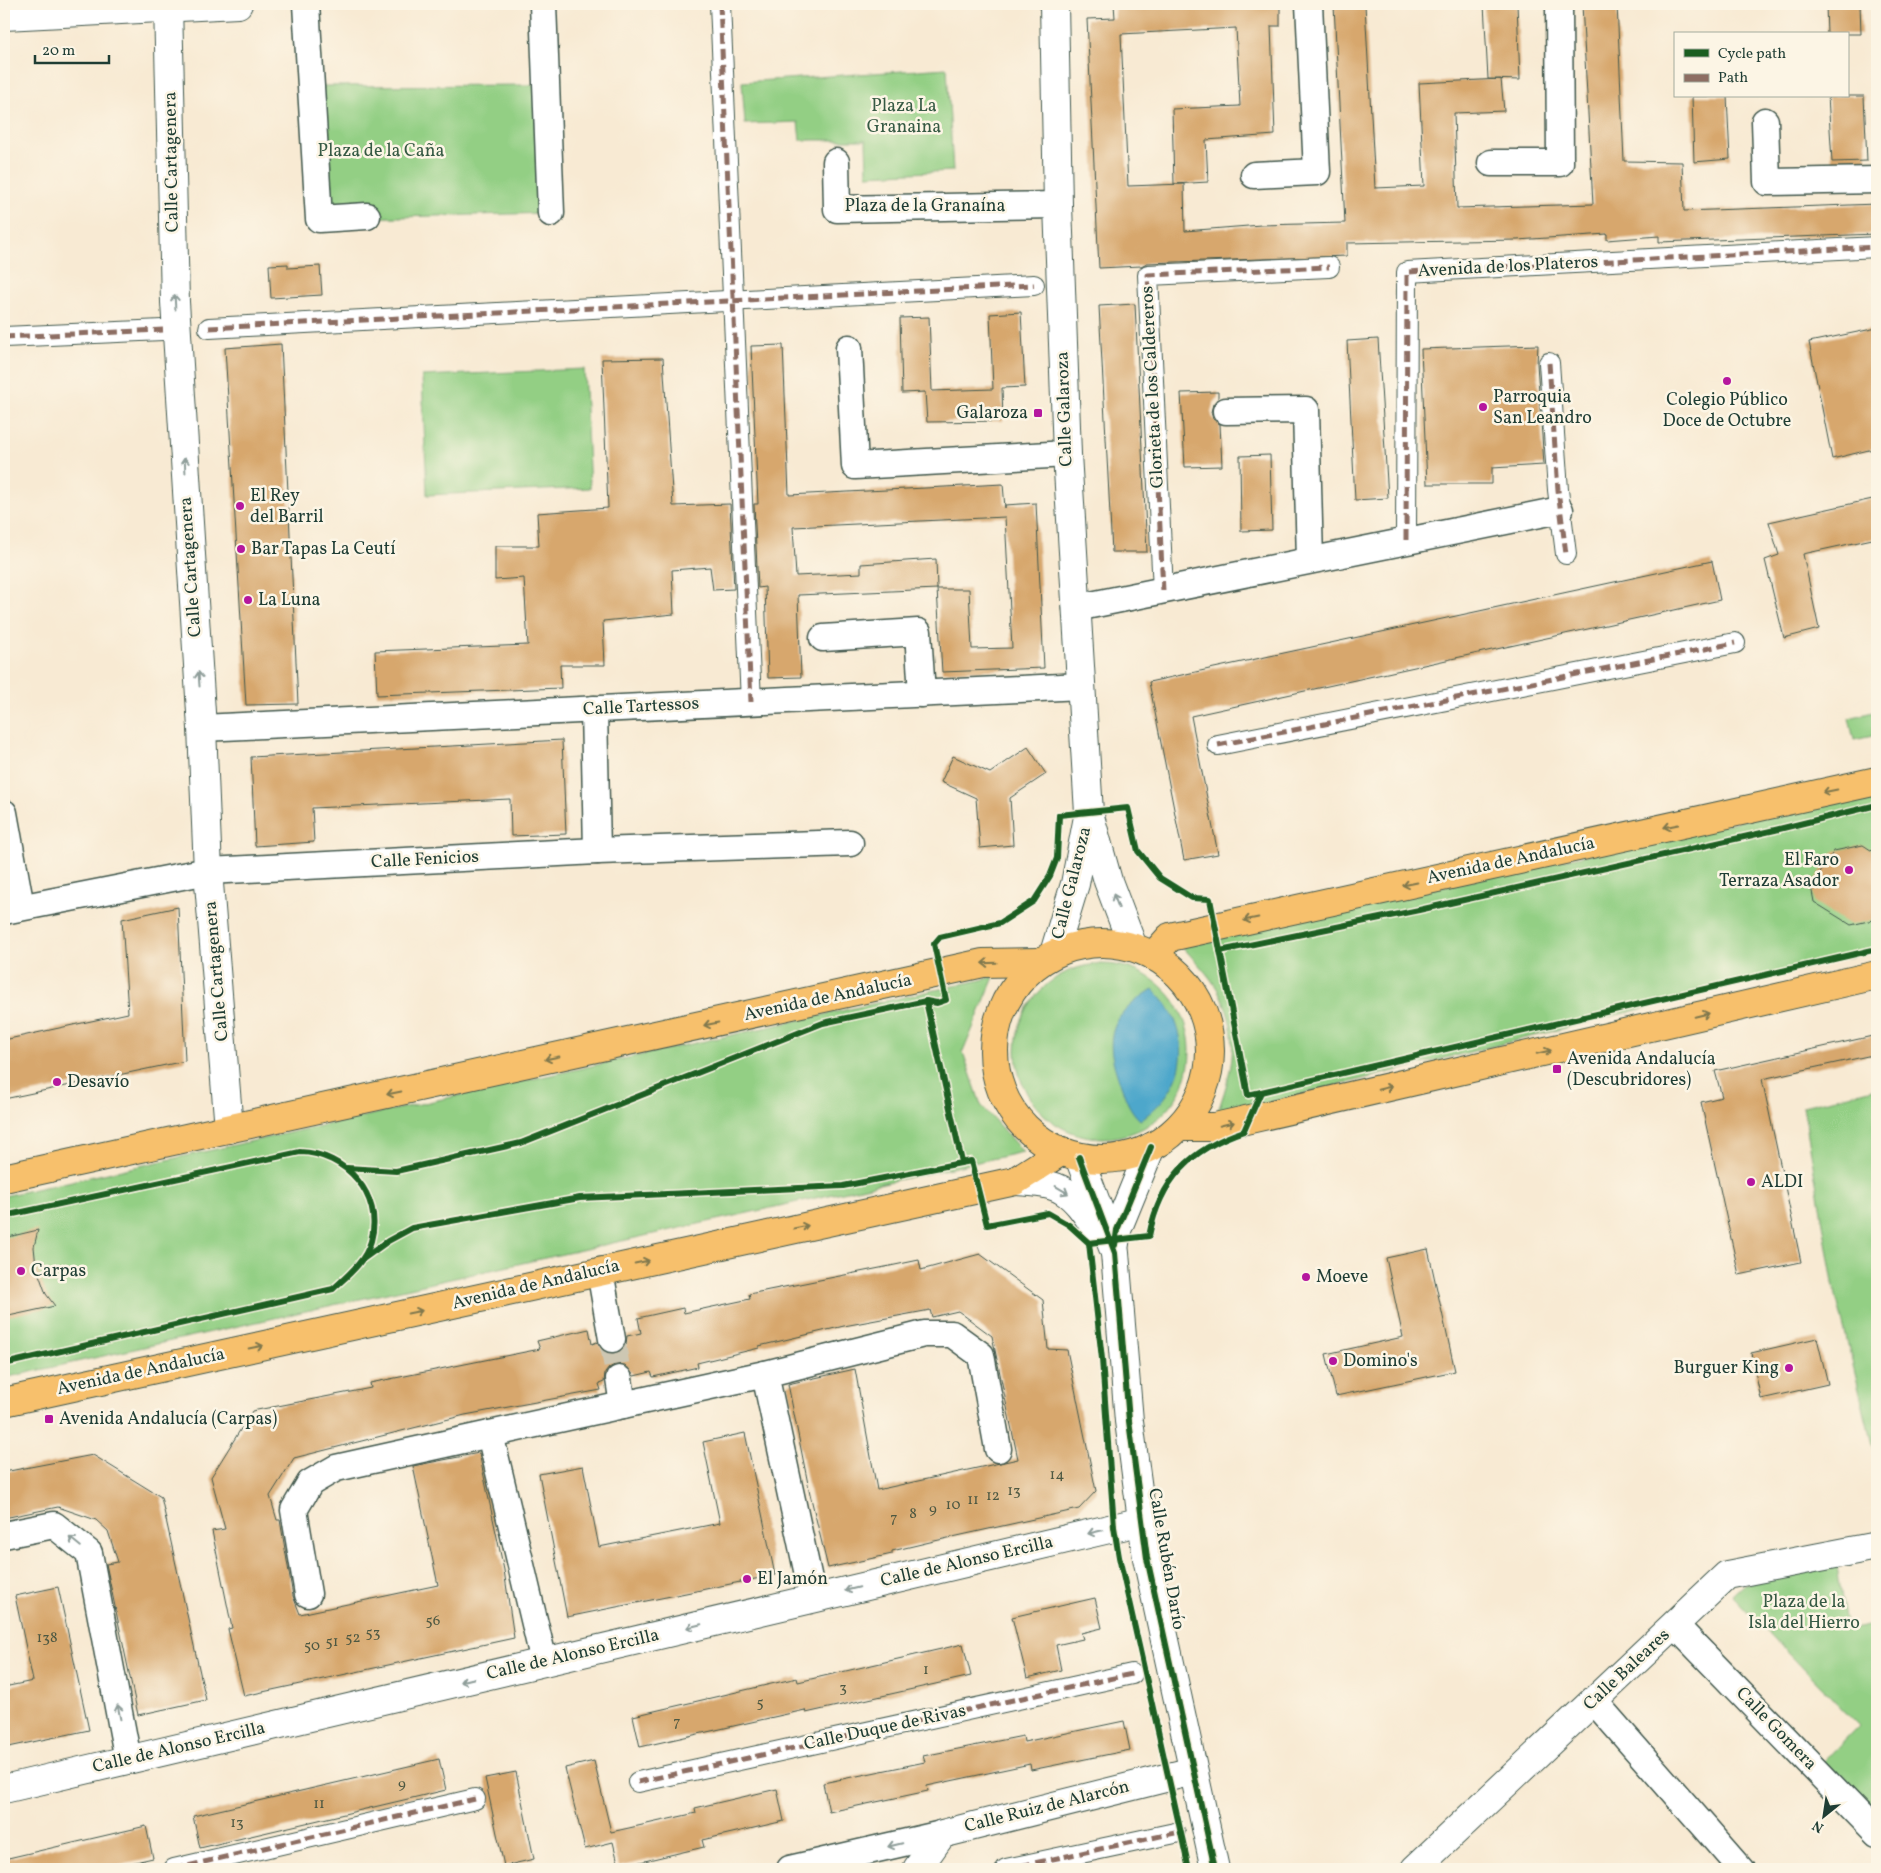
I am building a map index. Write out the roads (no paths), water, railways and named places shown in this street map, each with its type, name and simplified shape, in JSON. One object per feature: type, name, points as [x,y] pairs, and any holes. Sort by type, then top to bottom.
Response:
[{"type":"main road","name":"Avenida de Andalucía","points":[[1143,951],[1170,937],[1877,781]]},
{"type":"main road","points":[[1093,942],[1143,951],[1180,976],[1199,1004],[1209,1035],[1208,1069],[1201,1092],[1198,1100],[1178,1127],[1151,1147],[1116,1158],[1070,1154],[1033,1134],[1011,1110],[997,1080],[993,1047],[999,1015],[1014,986],[1046,958],[1093,942]]},
{"type":"main road","name":"Avenida de Andalucía","points":[[4,1178],[983,963],[1046,958]]},
{"type":"main road","points":[[1178,1127],[1215,1127],[1877,975]]},
{"type":"main road","name":"Avenida de Andalucía","points":[[4,1402],[1016,1181],[1070,1154]]},
{"type":"street","points":[[4,16],[168,5],[238,4]]},
{"type":"street","points":[[306,4],[319,219],[367,216]]},
{"type":"street","points":[[543,4],[551,213]]},
{"type":"street","points":[[720,4],[735,299],[751,702]]},
{"type":"street","name":"Calle Galaroza","points":[[1054,4],[1058,205],[1067,454],[1089,813],[1108,881],[1143,951]]},
{"type":"street","points":[[1254,175],[1318,172],[1309,4]]},
{"type":"street","points":[[1491,163],[1560,163],[1559,4]]},
{"type":"street","name":"Calle Cartagenera","points":[[168,5],[175,302],[202,728],[208,871],[229,1129]]},
{"type":"street","points":[[1765,121],[1767,182],[1877,180]]},
{"type":"street","name":"Plaza de la Granaína","points":[[836,162],[837,209],[1058,205]]},
{"type":"street","name":"Avenida de los Plateros","points":[[1406,540],[1407,272],[1877,247]]},
{"type":"street","name":"Glorieta de los Caldereros","points":[[1163,591],[1148,275],[1329,267]]},
{"type":"street","points":[[209,328],[735,299],[1034,285]]},
{"type":"street","points":[[4,336],[163,330]]},
{"type":"street","points":[[849,348],[855,466],[1067,454]]},
{"type":"street","points":[[1549,364],[1560,510],[1566,554]]},
{"type":"street","points":[[1226,411],[1306,410],[1310,560]]},
{"type":"street","points":[[1076,608],[1560,510]]},
{"type":"street","points":[[823,638],[918,632],[922,694]]},
{"type":"street","points":[[1218,745],[1735,643]]},
{"type":"street","name":"Calle Tartessos","points":[[202,728],[1081,686]]},
{"type":"street","points":[[594,709],[597,851]]},
{"type":"street","points":[[4,813],[12,909]]},
{"type":"street","name":"Calle Galaroza","points":[[1046,958],[1075,884],[1089,813]]},
{"type":"street","name":"Calle Fenicios","points":[[12,909],[208,871],[597,851],[850,842]]},
{"type":"street","name":"Calle Rubén Darío","points":[[1151,1147],[1117,1230],[1114,1250],[1130,1421],[1147,1558],[1215,1869]]},
{"type":"street","name":"Calle Rubén Darío","points":[[1070,1154],[1114,1250]]},
{"type":"street","points":[[1016,1181],[1050,1183],[1069,1194],[1114,1250]]},
{"type":"street","points":[[600,1271],[612,1339]]},
{"type":"street","points":[[308,1594],[294,1510],[310,1483],[336,1468],[765,1374],[924,1334],[952,1334],[980,1355],[998,1449]]},
{"type":"street","points":[[765,1374],[813,1598]]},
{"type":"street","points":[[619,1379],[623,1405]]},
{"type":"street","points":[[490,1434],[544,1662]]},
{"type":"street","name":"Calle de Alonso Ercilla","points":[[4,1790],[1142,1520]]},
{"type":"street","points":[[4,1535],[54,1525],[89,1553],[128,1760]]},
{"type":"street","name":"Calle Baleares","points":[[1415,1869],[1727,1575],[1877,1546]]},
{"type":"street","name":"Calle Gomera","points":[[1675,1625],[1877,1834]]},
{"type":"street","name":"Calle Duque de Rivas","points":[[638,1782],[1132,1674]]},
{"type":"street","points":[[1594,1700],[1741,1869]]},
{"type":"street","name":"Calle Ruiz de Alarcón","points":[[917,1869],[942,1834],[1193,1771]]},
{"type":"street","points":[[174,1869],[475,1799]]},
{"type":"street","points":[[1006,1869],[1175,1833]]},
{"type":"street","points":[[790,1869],[828,1865],[942,1834]]},
{"type":"water","points":[[1153,989],[1168,1007],[1177,1026],[1181,1042],[1181,1057],[1179,1071],[1165,1098],[1140,1120],[1130,1108],[1120,1083],[1115,1067],[1111,1039],[1119,1018],[1128,1008]]},
{"type":"tunnel","points":[[612,1339],[619,1379]]},
{"type":"place","name":"Colegio Público Doce de Octubre","points":[[1727,381]]},
{"type":"place","name":"Parroquia San Leandro","points":[[1483,407]]},
{"type":"place","name":"Galaroza","points":[[1038,413]]},
{"type":"place","name":"El Rey del Barril","points":[[240,506]]},
{"type":"place","name":"Bar Tapas La Ceutí","points":[[241,549]]},
{"type":"place","name":"La Luna","points":[[248,600]]},
{"type":"place","name":"El Faro Terraza Asador","points":[[1849,870]]},
{"type":"place","name":"Avenida Andalucía (Descubridores)","points":[[1557,1069]]},
{"type":"place","name":"Desavío","points":[[57,1082]]},
{"type":"place","name":"ALDI","points":[[1751,1182]]},
{"type":"place","name":"Carpas","points":[[21,1271]]},
{"type":"place","name":"Moeve","points":[[1306,1277]]},
{"type":"place","name":"Domino's","points":[[1333,1361]]},
{"type":"place","name":"Burguer King","points":[[1789,1368]]},
{"type":"place","name":"Avenida Andalucía (Carpas)","points":[[49,1419]]},
{"type":"place","name":"El Jamón","points":[[747,1579]]},
{"type":"park label","name":"Plaza La Granaina","points":[[904,116]]},
{"type":"park label","name":"Plaza de la Caña","points":[[381,151]]},
{"type":"park label","name":"Plaza de la Isla del Hierro","points":[[1804,1612]]}]
